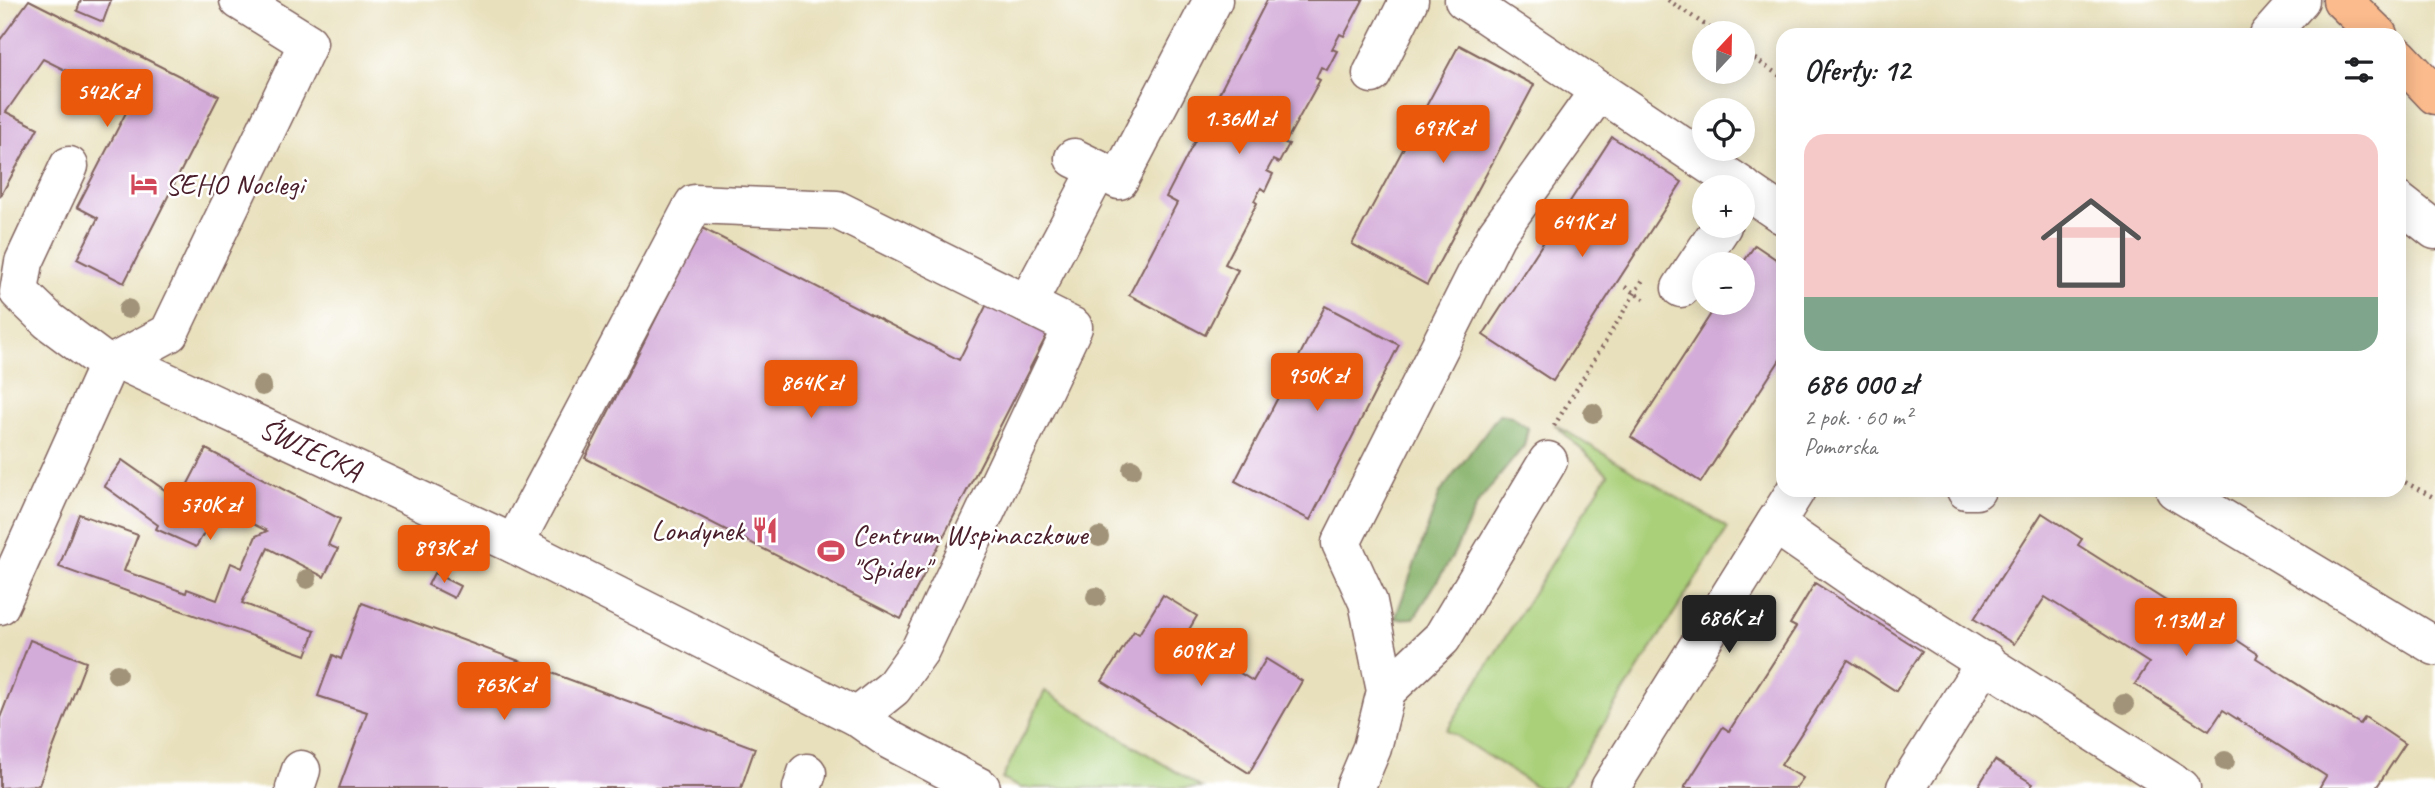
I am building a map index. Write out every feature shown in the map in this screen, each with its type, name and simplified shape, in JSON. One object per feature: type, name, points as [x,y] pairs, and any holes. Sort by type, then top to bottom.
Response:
[{"type":"main road","points":[[2342,0],[2371,28]]},
{"type":"main road","points":[[2406,64],[2435,95]]},
{"type":"street","points":[[4,581],[113,362],[169,333],[308,43],[239,0]]},
{"type":"street","points":[[1027,304],[1086,164],[1119,180],[1213,0]]},
{"type":"street","points":[[1372,74],[1409,0]]},
{"type":"street","points":[[1464,0],[1722,175]]},
{"type":"street","points":[[2275,28],[2300,0]]},
{"type":"street","points":[[1354,788],[1372,748],[1386,691],[1368,602],[1341,543],[1496,235],[1599,91]]},
{"type":"street","name":"ŚWIECKA","points":[[69,166],[24,262],[19,292],[49,321],[113,362],[514,544],[640,607],[858,717],[890,740],[981,788]]},
{"type":"street","points":[[1755,197],[1776,211]]},
{"type":"street","points":[[514,544],[694,204],[837,210],[1073,327],[920,650],[893,688],[858,717]]},
{"type":"street","points":[[2406,207],[2435,230]]},
{"type":"street","points":[[1665,279],[1709,238]]},
{"type":"street","points":[[1386,691],[1442,638],[1548,461]]},
{"type":"street","points":[[1610,788],[1793,497]]},
{"type":"street","points":[[2187,497],[2435,646]]},
{"type":"street","points":[[1776,524],[1863,584],[2180,788]]},
{"type":"street","points":[[1906,788],[1986,661]]},
{"type":"path","points":[[1668,0],[1699,21]]},
{"type":"path","points":[[1755,59],[1776,73]]},
{"type":"path","points":[[1554,424],[1665,279]]},
{"type":"path","points":[[2406,483],[2435,498]]},
{"type":"green space","points":[[1499,414],[1511,416],[1528,428],[1524,446],[1479,501],[1451,559],[1414,618],[1395,619],[1440,493]]},
{"type":"green space","points":[[1554,424],[1728,528],[1563,788],[1538,788],[1447,730],[1608,474]]},
{"type":"green space","points":[[1045,691],[1202,788],[1020,788],[1002,779]]},
{"type":"building","name":"SEHO Noclegi","points":[[29,0],[219,96],[124,283],[77,259],[98,218],[77,207],[131,103],[43,59],[6,112],[38,128],[0,197],[0,40]]},
{"type":"building","points":[[81,0],[111,0],[103,22],[77,11]]},
{"type":"building","points":[[1267,0],[1363,0],[1344,36],[1340,34],[1332,49],[1337,51],[1327,70],[1321,67],[1316,78],[1320,80],[1285,143],[1289,144],[1279,163],[1273,160],[1267,171],[1273,174],[1265,191],[1261,188],[1254,201],[1257,203],[1225,264],[1238,270],[1205,335],[1129,295],[1177,203],[1166,197]]},
{"type":"building","points":[[1459,45],[1534,85],[1427,285],[1352,244]]},
{"type":"building","points":[[1612,137],[1682,182],[1553,381],[1483,335]]},
{"type":"building","points":[[702,228],[959,360],[987,304],[1048,333],[901,619],[585,458]]},
{"type":"building","points":[[1755,245],[1776,259],[1776,366],[1701,482],[1631,437],[1710,315],[1755,315],[1755,252],[1750,252]]},
{"type":"building","points":[[1325,306],[1399,345],[1310,520],[1235,481]]},
{"type":"building","points":[[206,449],[340,519],[328,545],[338,549],[324,577],[268,548],[242,603],[315,631],[306,655],[59,567],[79,514],[138,535],[124,571],[186,593],[187,589],[217,600],[231,563],[242,568],[256,536],[267,531],[219,507],[196,547],[156,529],[158,525],[104,486],[122,460],[176,498],[174,501],[178,503]]},
{"type":"building","points":[[2042,513],[2082,539],[2078,545],[2182,611],[2185,606],[2258,654],[2256,658],[2360,724],[2365,717],[2405,744],[2376,788],[2319,788],[2326,776],[2223,710],[2209,731],[2135,684],[2149,663],[2045,597],[2014,644],[1974,619]]},
{"type":"building","points":[[434,573],[460,586],[454,598],[428,585]]},
{"type":"building","points":[[1815,583],[1922,651],[1896,691],[1848,660],[1781,765],[1803,778],[1796,788],[1684,788],[1723,727],[1729,731],[1796,627],[1790,624]]},
{"type":"building","points":[[1163,595],[1197,616],[1184,638],[1253,681],[1266,659],[1302,681],[1249,773],[1102,681],[1134,631],[1139,634]]},
{"type":"building","points":[[362,603],[755,748],[741,788],[339,788],[367,712],[318,696],[333,655],[341,659]]},
{"type":"building","points":[[30,640],[86,662],[39,785],[0,788],[0,718]]},
{"type":"building","points":[[1995,760],[2033,784],[2030,788],[1977,788]]},
{"type":"place","name":"SEHO Noclegi","points":[[144,184]]},
{"type":"place","name":"Londynek","points":[[765,530]]},
{"type":"place","name":"Centrum Wspinaczkowe \"Spider\"","points":[[831,551]]}]
